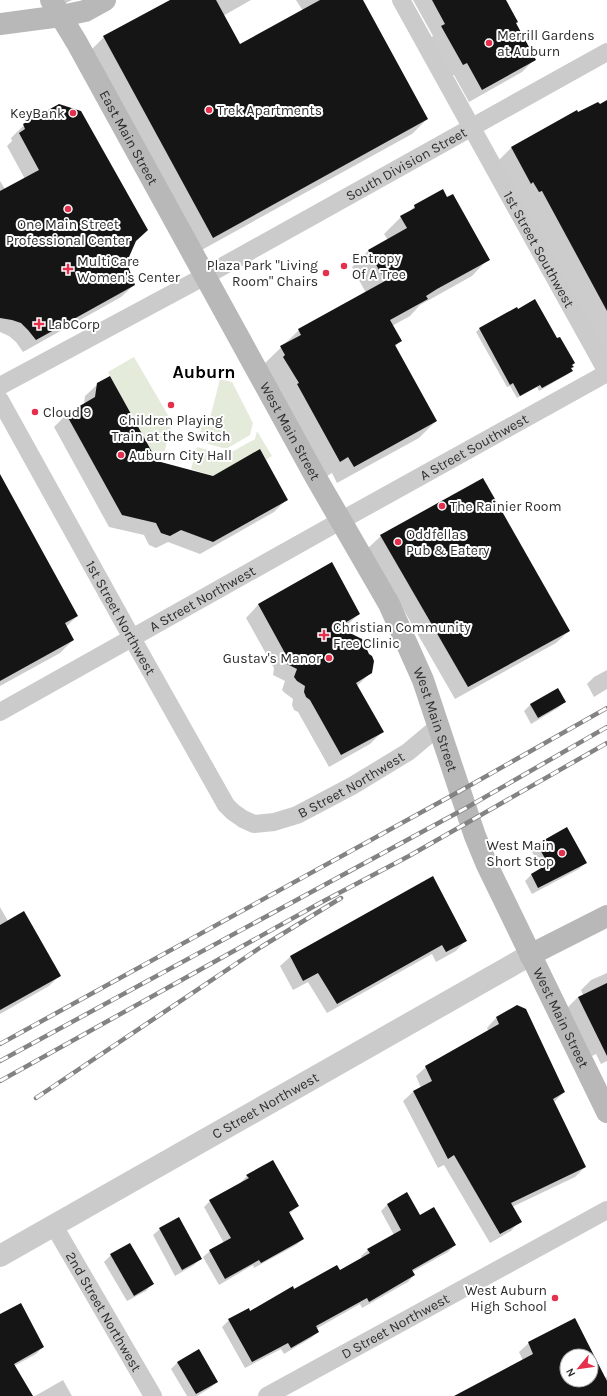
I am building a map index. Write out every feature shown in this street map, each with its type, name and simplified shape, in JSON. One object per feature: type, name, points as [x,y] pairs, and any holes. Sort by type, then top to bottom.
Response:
[{"type":"main road","points":[[0,24],[56,8],[85,11],[105,0]]},
{"type":"main road","name":"East Main Street","points":[[56,8],[205,276]]},
{"type":"main road","name":"West Main Street","points":[[205,276],[315,476],[342,520],[392,610],[423,680],[475,836],[487,865],[607,1112]]},
{"type":"main road","points":[[530,956],[607,916]]},
{"type":"street","name":"1st Street Southwest","points":[[401,0],[607,373]]},
{"type":"street","name":"South Division Street","points":[[0,386],[205,276],[607,52]]},
{"type":"street","name":"A Street Southwest","points":[[342,520],[607,373]]},
{"type":"street","name":"1st Street Northwest","points":[[0,400],[226,805],[242,819],[254,824]]},
{"type":"street","name":"A Street Northwest","points":[[0,712],[342,520]]},
{"type":"street","name":"B Street Northwest","points":[[254,824],[274,822],[297,815],[352,786],[408,752],[439,726]]},
{"type":"street","name":"C Street Northwest","points":[[0,1256],[530,956]]},
{"type":"street","name":"D Street Northwest","points":[[267,1396],[607,1210]]},
{"type":"street","name":"2nd Street Northwest","points":[[54,1226],[153,1396]]},
{"type":"green space","points":[[134,357],[172,422],[162,462],[156,460],[108,372]]},
{"type":"green space","points":[[220,379],[232,382],[253,423],[250,435],[226,449],[198,441],[202,425],[208,426]]},
{"type":"green space","points":[[257,431],[272,456],[266,460],[260,450],[213,476],[191,469],[197,447],[226,455],[255,439]]},
{"type":"building","points":[[170,0],[216,0],[240,44],[320,0],[363,0],[428,119],[213,238],[103,36]]},
{"type":"building","name":"Merrill Gardens at Auburn","points":[[432,0],[506,0],[518,22],[516,23],[536,60],[482,90],[467,63],[463,65],[441,26],[445,24]]},
{"type":"building","points":[[607,100],[607,311],[542,191],[539,192],[533,182],[531,184],[511,147],[577,110],[578,112],[598,102],[600,104]]},
{"type":"building","name":"One Main Street Professional Center","points":[[59,104],[81,111],[148,230],[136,241],[129,257],[129,269],[135,285],[36,340],[21,323],[0,318],[0,191],[39,170],[19,133],[25,129],[23,124]]},
{"type":"building","points":[[443,189],[447,197],[453,194],[490,260],[437,289],[426,296],[428,299],[390,320],[402,341],[395,345],[437,421],[354,467],[348,457],[340,462],[297,384],[299,383],[283,357],[285,355],[280,346],[301,335],[298,329],[385,281],[368,250],[407,228],[400,216],[415,208],[414,205]]},
{"type":"building","points":[[535,299],[557,338],[560,337],[575,363],[572,365],[574,367],[571,368],[573,371],[542,388],[540,385],[520,396],[513,383],[510,385],[479,328]]},
{"type":"building","name":"Auburn City Hall","points":[[110,376],[157,461],[213,476],[260,449],[288,500],[213,542],[181,530],[170,536],[161,533],[156,523],[122,515],[66,414],[95,397],[97,383]]},
{"type":"building","points":[[0,474],[78,616],[65,623],[74,640],[0,681]]},
{"type":"building","points":[[483,478],[570,631],[468,687],[380,535]]},
{"type":"building","name":"Gustav's Manor","points":[[332,562],[360,614],[338,627],[362,639],[369,654],[372,656],[374,661],[372,673],[356,683],[384,732],[341,755],[310,700],[306,697],[304,692],[305,686],[294,677],[297,669],[285,663],[286,655],[258,604]]},
{"type":"building","points":[[558,688],[566,702],[538,718],[530,704]]},
{"type":"building","name":"West Main Short Stop","points":[[567,827],[587,863],[538,888],[531,874],[548,864],[537,844]]},
{"type":"building","points":[[433,876],[467,941],[446,952],[442,945],[337,1004],[318,973],[303,981],[290,956]]},
{"type":"building","points":[[24,911],[61,976],[0,1010],[0,925]]},
{"type":"building","points":[[607,983],[607,1056],[578,997]]},
{"type":"building","points":[[517,1005],[526,1009],[565,1092],[553,1099],[586,1167],[511,1203],[522,1222],[500,1234],[454,1155],[448,1159],[413,1091],[432,1081],[425,1066],[499,1024],[496,1017]]},
{"type":"building","points":[[273,1160],[299,1206],[289,1212],[304,1239],[261,1263],[259,1260],[225,1279],[209,1250],[231,1238],[209,1200],[249,1178],[246,1175]]},
{"type":"building","points":[[407,1192],[420,1215],[434,1207],[456,1245],[412,1270],[415,1275],[369,1302],[367,1298],[316,1326],[319,1332],[291,1348],[288,1343],[252,1362],[228,1319],[249,1308],[250,1311],[293,1286],[294,1289],[337,1265],[340,1270],[370,1253],[367,1249],[401,1230],[387,1204]]},
{"type":"building","points":[[179,1217],[202,1259],[182,1270],[159,1228]]},
{"type":"building","points":[[130,1243],[154,1284],[134,1296],[110,1254]]},
{"type":"building","points":[[21,1303],[44,1347],[14,1364],[33,1396],[0,1396],[0,1314]]},
{"type":"building","points":[[575,1318],[590,1348],[559,1348],[559,1388],[599,1388],[599,1365],[607,1381],[607,1396],[454,1396],[533,1354],[528,1342]]},
{"type":"building","points":[[199,1349],[218,1382],[196,1394],[177,1362]]},
{"type":"railway","points":[[0,1044],[460,791],[607,708]]},
{"type":"railway","points":[[0,1061],[466,808],[607,727]]},
{"type":"railway","points":[[0,1081],[320,903],[409,856],[607,743]]},
{"type":"railway","points":[[36,1098],[261,947],[341,898]]},
{"type":"place","name":"Merrill Gardens at Auburn","points":[[489,43]]},
{"type":"place","name":"Trek Apartments","points":[[209,110]]},
{"type":"place","name":"KeyBank","points":[[73,113]]},
{"type":"place","name":"One Main Street Professional Center","points":[[68,209]]},
{"type":"place","name":"Entropy Of A Tree","points":[[344,266]]},
{"type":"place","name":"MultiCare Women's Center","points":[[68,269]]},
{"type":"place","name":"Plaza Park \"Living Room\" Chairs","points":[[326,273]]},
{"type":"place","name":"LabCorp","points":[[39,324]]},
{"type":"place","name":"Children Playing Train at the Switch","points":[[171,405]]},
{"type":"place","name":"Cloud 9","points":[[35,412]]},
{"type":"place","name":"Auburn City Hall","points":[[121,455]]},
{"type":"place","name":"The Rainier Room","points":[[442,506]]},
{"type":"place","name":"Oddfellas Pub & Eatery","points":[[398,542]]},
{"type":"place","name":"Christian Community Free Clinic","points":[[324,635]]},
{"type":"place","name":"Gustav's Manor","points":[[329,658]]},
{"type":"place","name":"West Main Short Stop","points":[[562,853]]},
{"type":"place","name":"West Auburn High School","points":[[555,1298]]},
{"type":"district","name":"Auburn","points":[[204,372]]}]
